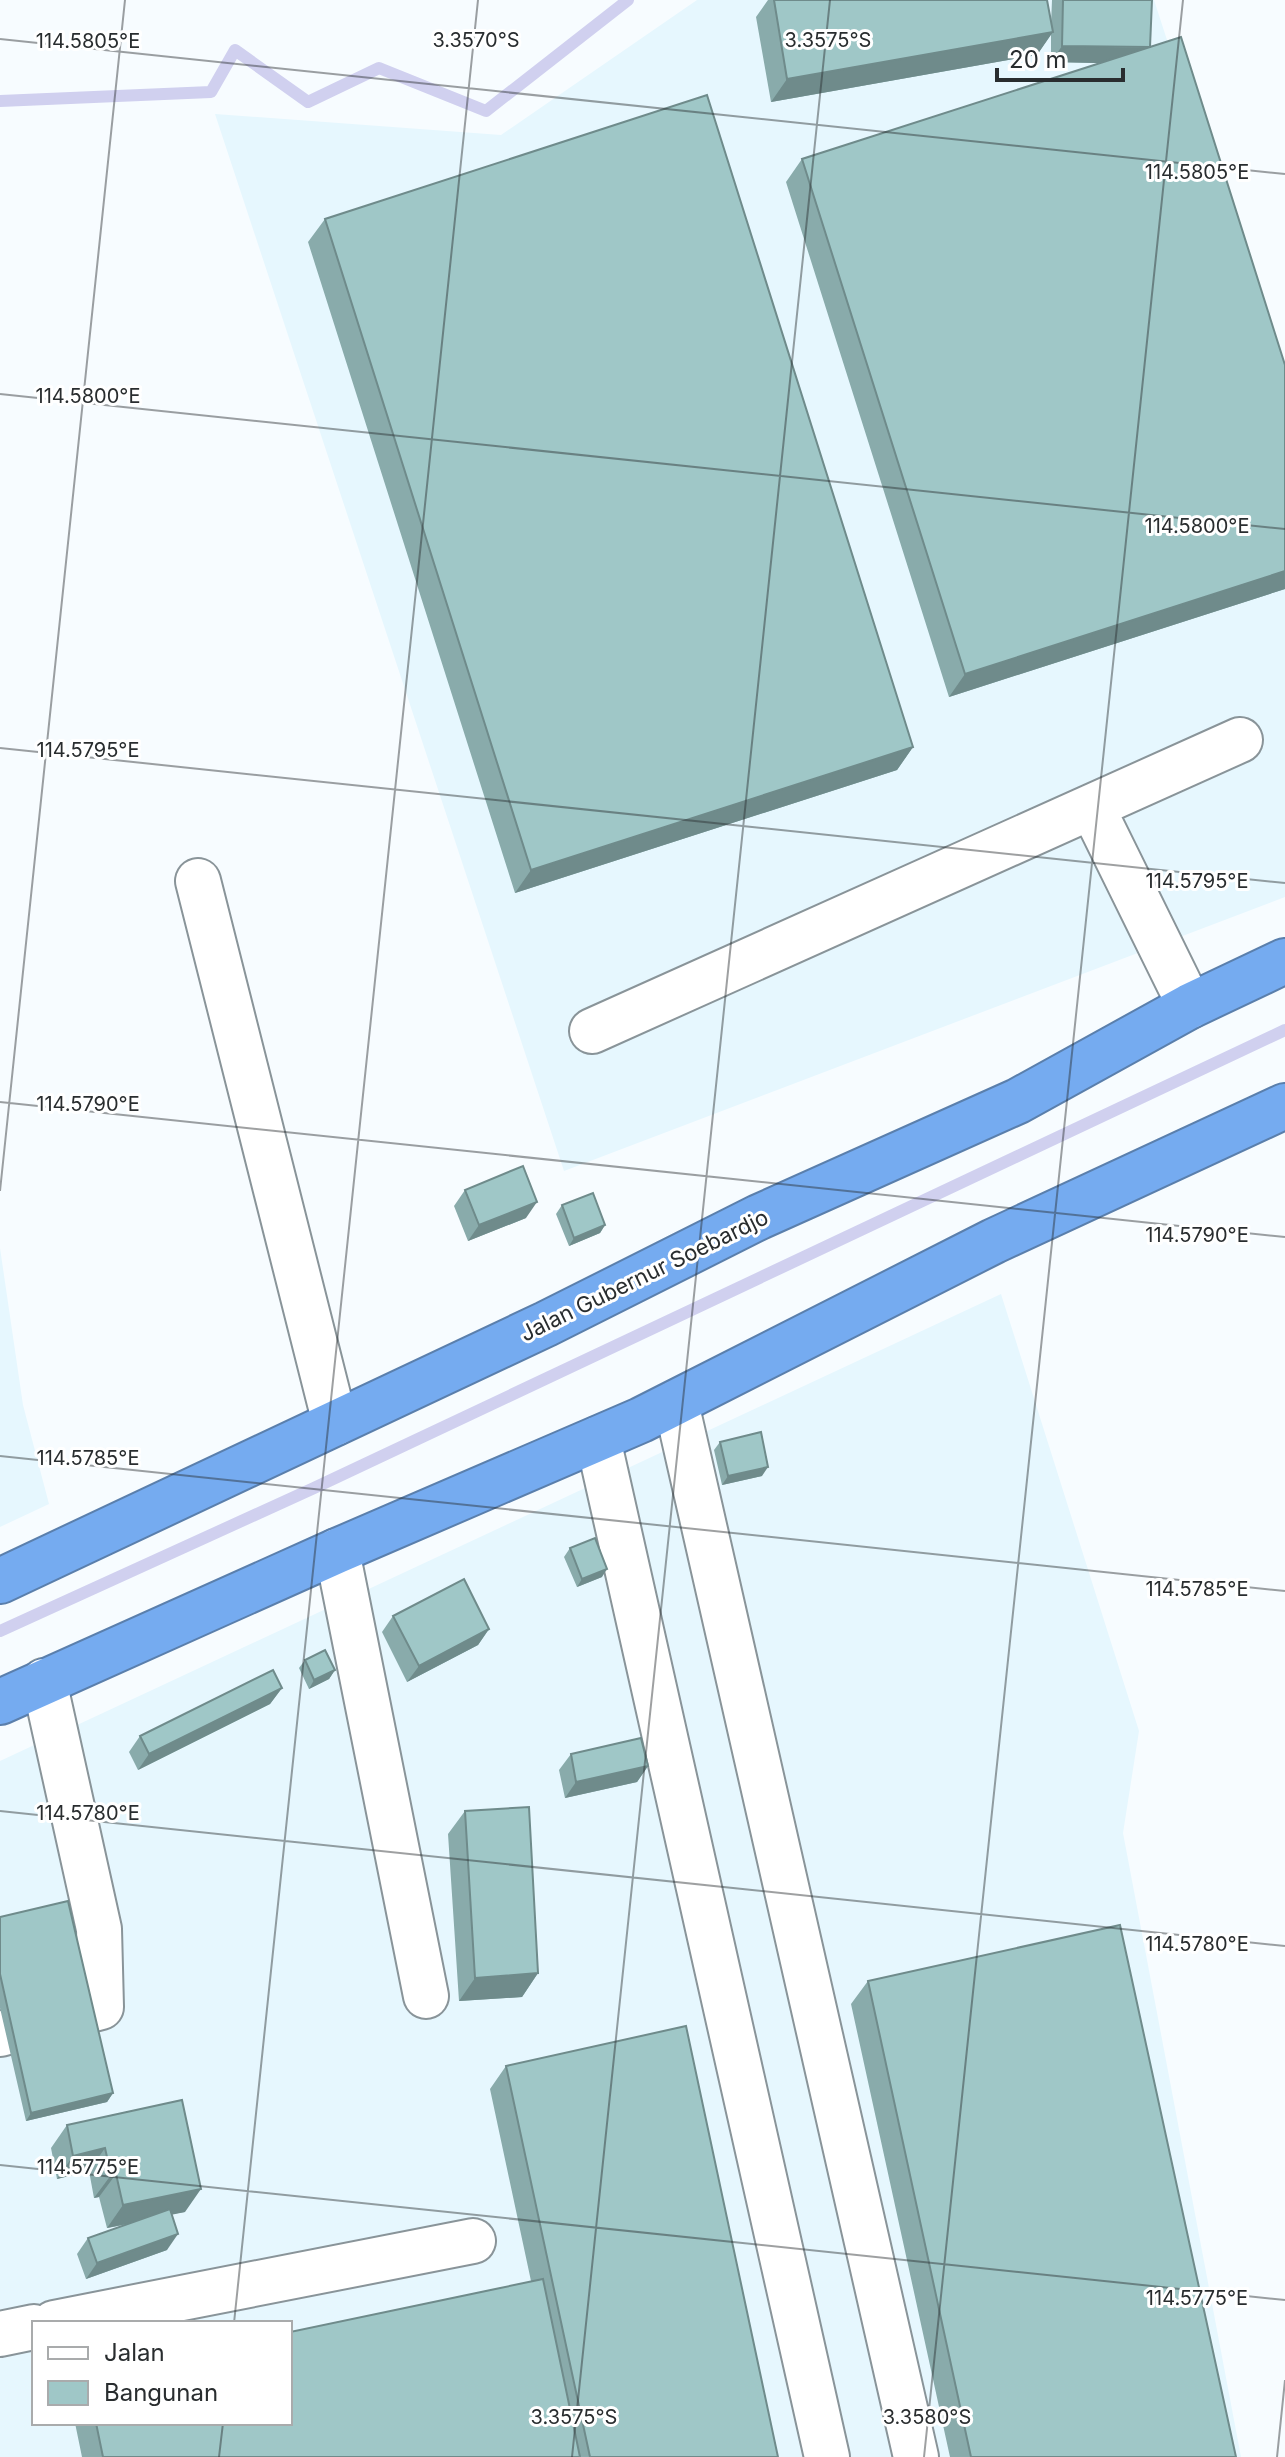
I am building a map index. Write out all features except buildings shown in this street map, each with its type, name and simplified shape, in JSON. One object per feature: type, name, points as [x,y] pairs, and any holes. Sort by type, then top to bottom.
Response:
[{"type":"highway","name":"Jalan Gubernur Soebardjo","points":[[0,1581],[546,1324],[759,1217],[1018,1101],[1190,1006],[1285,961]]},
{"type":"highway","points":[[0,1702],[676,1403],[994,1241],[1285,1106]]},
{"type":"lane","points":[[592,1031],[1240,740]]},
{"type":"lane","points":[[1092,807],[1190,1006]]},
{"type":"lane","points":[[198,881],[335,1423]]},
{"type":"lane","points":[[676,1403],[916,2457]]},
{"type":"lane","points":[[598,1439],[827,2457]]},
{"type":"lane","points":[[337,1551],[426,1996]]},
{"type":"lane","points":[[0,2034],[101,2007],[99,1929],[44,1681]]},
{"type":"lane","points":[[64,2321],[473,2241]]},
{"type":"lane","points":[[0,2334],[32,2327]]},
{"type":"shaded area","points":[[697,0],[1154,0],[1285,403],[1285,897],[564,1171],[215,114],[501,135]]},
{"type":"shaded area","points":[[0,1248],[23,1405],[49,1504],[0,1527]]},
{"type":"shaded area","points":[[1001,1294],[1139,1731],[1123,1833],[1241,2457],[0,2457],[0,1761]]},
{"type":"waterway","points":[[0,101],[211,92],[235,50],[308,102],[379,68],[486,111],[628,0]]},
{"type":"waterway","points":[[0,1631],[314,1488],[1285,1030]]}]
